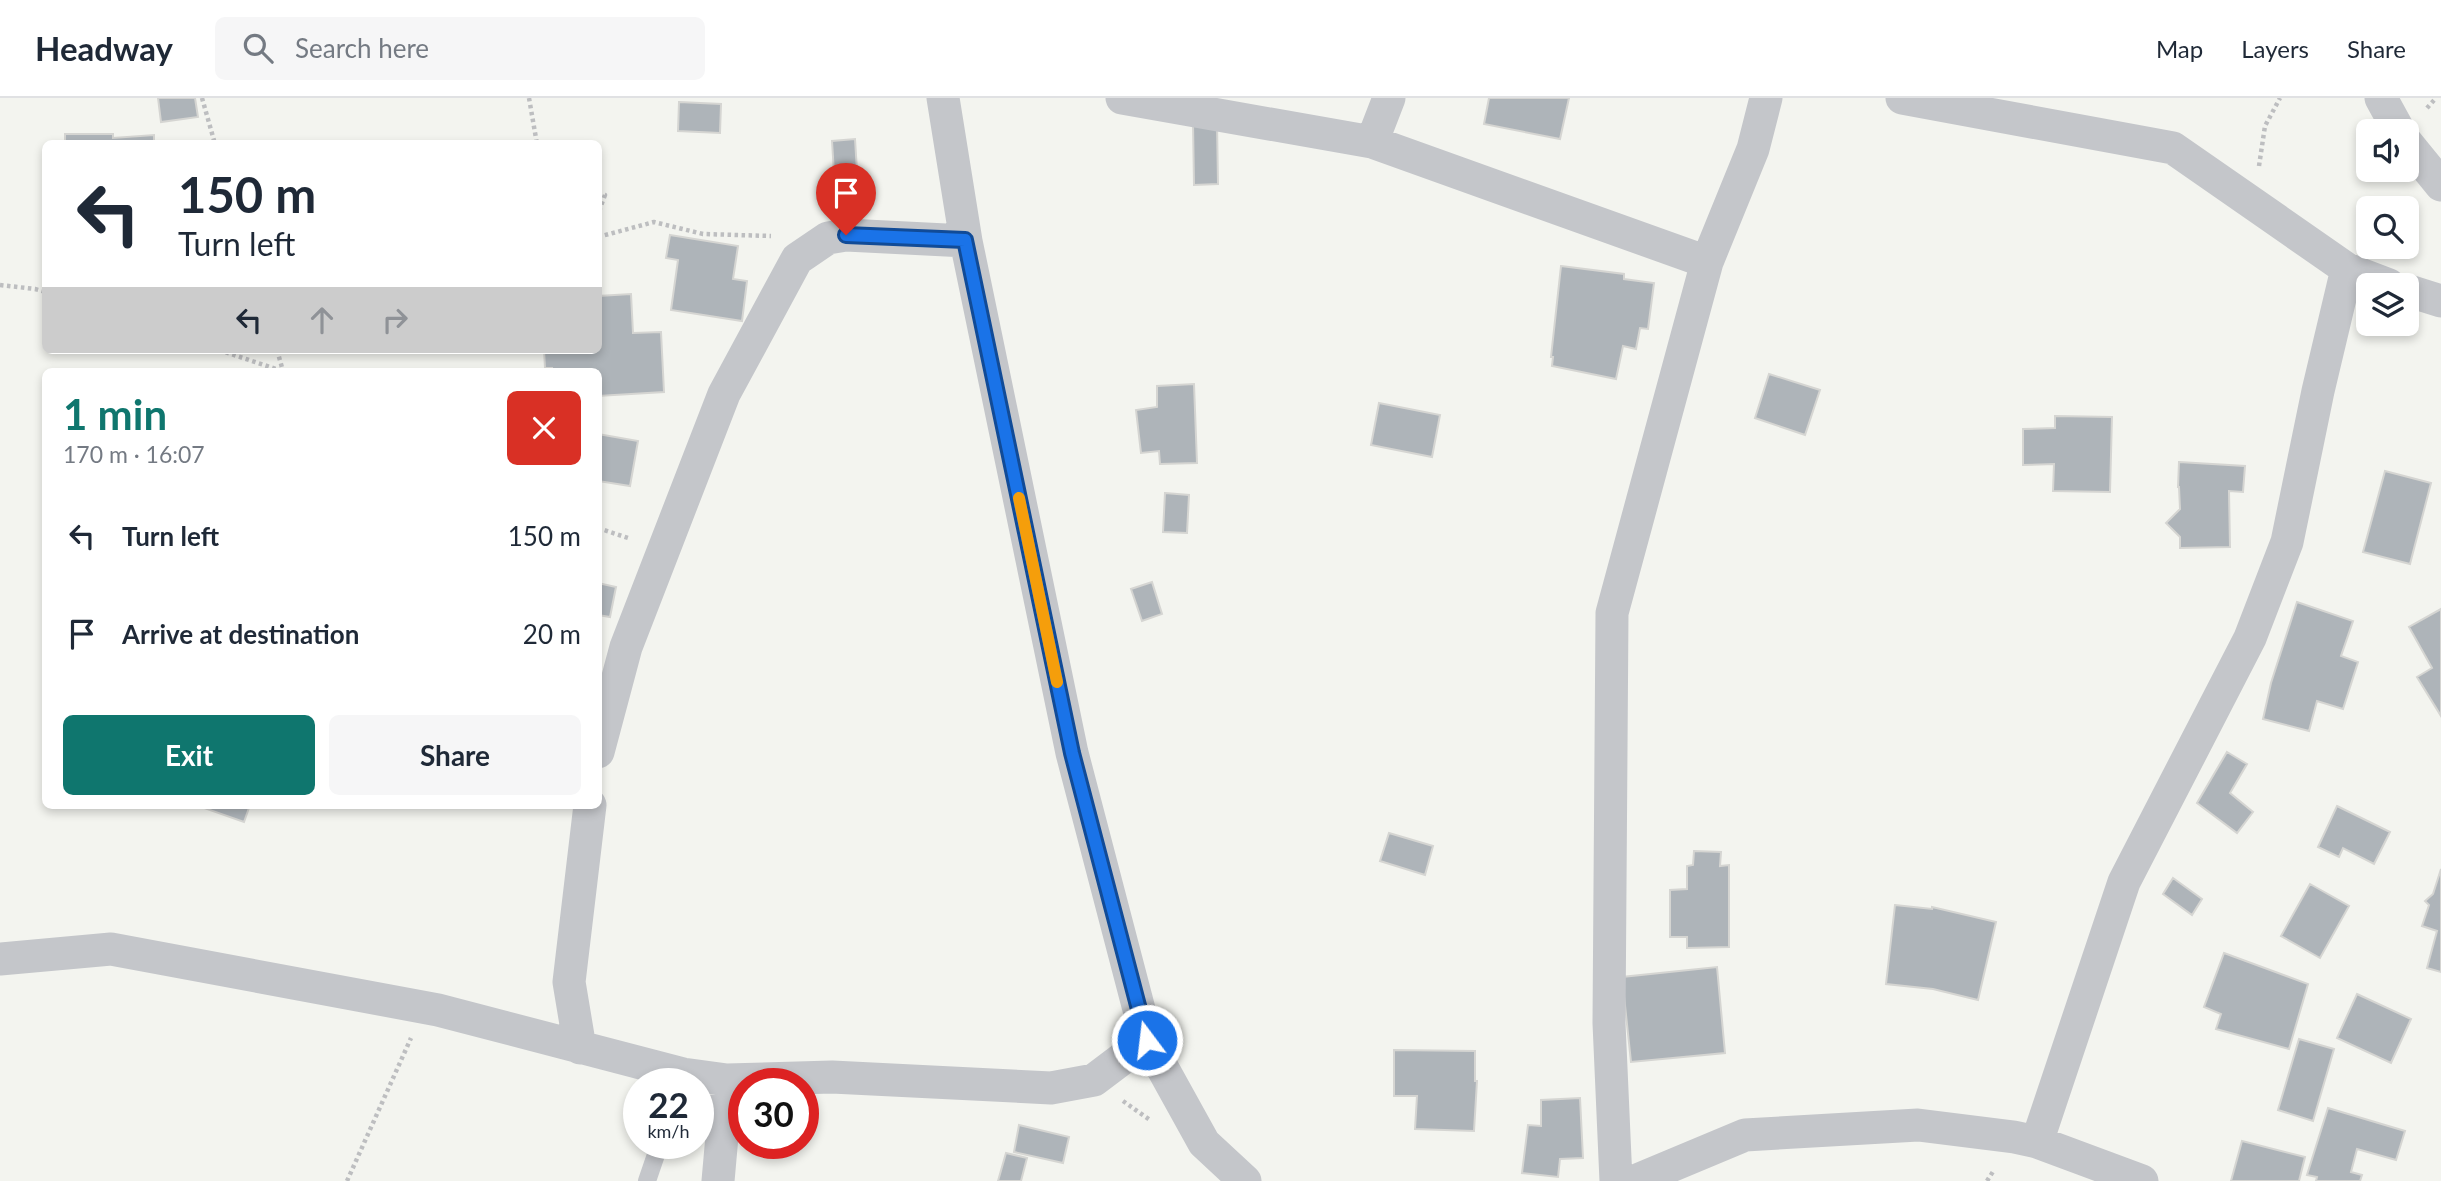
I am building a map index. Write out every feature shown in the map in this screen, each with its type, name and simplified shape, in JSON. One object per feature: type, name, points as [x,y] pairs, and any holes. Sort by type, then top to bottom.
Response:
[{"type":"street","points":[[943,98],[965,240],[1072,753],[1147,1040],[1204,1143],[1245,1181]]},
{"type":"street","points":[[1122,98],[1372,142],[1707,262]]},
{"type":"street","points":[[1372,142],[1389,98]]},
{"type":"street","points":[[1616,1181],[1609,1023],[1612,613],[1707,262],[1753,149],[1766,98]]},
{"type":"street","points":[[1902,98],[2173,148],[2347,269],[2358,273]]},
{"type":"street","points":[[2381,98],[2392,119]]},
{"type":"street","points":[[2419,158],[2441,184]]},
{"type":"street","points":[[602,737],[626,647],[724,394],[797,259],[828,238],[846,235],[965,240]]},
{"type":"street","points":[[2037,1142],[2124,882],[2250,638],[2287,542],[2318,391],[2347,269]]},
{"type":"street","points":[[2419,294],[2441,301]]},
{"type":"street","points":[[580,1048],[569,982],[590,809]]},
{"type":"street","points":[[0,959],[111,948],[438,1010],[646,1068]]},
{"type":"street","points":[[714,1080],[832,1077],[1051,1088],[1094,1080],[1147,1040]]},
{"type":"street","points":[[718,1181],[727,1080]]},
{"type":"street","points":[[1635,1181],[1745,1135],[1918,1125],[2037,1142],[2142,1181]]},
{"type":"street","points":[[1204,1143],[1208,1181]]},
{"type":"lane","points":[[647,1181],[655,1159]]},
{"type":"path","points":[[202,98],[214,140]]},
{"type":"path","points":[[529,98],[536,140]]},
{"type":"path","points":[[2258,205],[2259,159],[2265,126],[2280,98]]},
{"type":"path","points":[[602,236],[654,222],[703,233],[772,236]]},
{"type":"path","points":[[0,285],[42,291]]},
{"type":"path","points":[[231,354],[274,368]]},
{"type":"path","points":[[347,1181],[412,1035],[438,1010]]},
{"type":"building","points":[[158,98],[195,98],[198,117],[161,122]]},
{"type":"building","points":[[1489,98],[1569,98],[1560,139],[1484,124]]},
{"type":"building","points":[[679,102],[721,104],[720,133],[678,131]]},
{"type":"building","points":[[1193,123],[1217,123],[1218,184],[1194,185]]},
{"type":"building","points":[[65,134],[113,134],[113,138],[154,135],[154,140],[65,140]]},
{"type":"building","points":[[855,139],[857,171],[834,173],[832,141]]},
{"type":"building","points":[[670,235],[738,246],[733,279],[747,281],[742,321],[671,310],[678,260],[666,258]]},
{"type":"building","points":[[1561,266],[1624,274],[1624,279],[1654,283],[1648,329],[1640,328],[1636,349],[1623,346],[1616,379],[1552,366]]},
{"type":"building","points":[[631,294],[633,333],[661,332],[664,392],[602,396],[602,368],[545,368],[544,354],[602,354],[602,296]]},
{"type":"building","points":[[1769,374],[1820,390],[1805,435],[1755,418]]},
{"type":"building","points":[[1194,384],[1197,463],[1160,464],[1159,451],[1141,453],[1136,410],[1157,407],[1157,386]]},
{"type":"building","points":[[1379,403],[1440,415],[1432,457],[1371,445]]},
{"type":"building","points":[[2055,416],[2112,417],[2110,492],[2053,491],[2054,464],[2023,465],[2023,429],[2055,428]]},
{"type":"building","points":[[602,435],[638,441],[630,486],[602,482]]},
{"type":"building","points":[[2179,462],[2245,466],[2243,492],[2229,491],[2230,547],[2180,548],[2180,537],[2166,523],[2180,509]]},
{"type":"building","points":[[2385,471],[2431,483],[2410,564],[2363,552]]},
{"type":"building","points":[[1165,493],[1189,495],[1187,533],[1163,532]]},
{"type":"building","points":[[1152,582],[1162,614],[1142,621],[1131,589]]},
{"type":"building","points":[[602,584],[616,587],[610,617],[602,616]]},
{"type":"building","points":[[2297,602],[2353,621],[2341,656],[2358,662],[2343,709],[2317,701],[2309,731],[2263,719],[2271,683]]},
{"type":"building","points":[[2441,609],[2441,716],[2417,677],[2432,668],[2409,627]]},
{"type":"building","points":[[2227,752],[2247,764],[2230,793],[2253,812],[2237,833],[2197,803]]},
{"type":"building","points":[[2337,806],[2390,832],[2374,864],[2343,848],[2339,857],[2318,847]]},
{"type":"building","points":[[207,809],[249,809],[244,822]]},
{"type":"building","points":[[1389,833],[1433,846],[1425,875],[1380,861]]},
{"type":"building","points":[[1694,851],[1721,852],[1720,866],[1729,865],[1729,947],[1687,948],[1687,937],[1670,937],[1670,890],[1687,889],[1687,866],[1693,865]]},
{"type":"building","points":[[2441,869],[2441,972],[2427,968],[2437,931],[2422,926],[2429,905],[2425,901],[2433,894]]},
{"type":"building","points":[[2173,878],[2202,899],[2192,915],[2163,894]]},
{"type":"building","points":[[2310,884],[2349,906],[2320,958],[2281,936]]},
{"type":"building","points":[[1895,905],[1932,907],[1996,922],[1978,1000],[1933,989],[1886,984]]},
{"type":"building","points":[[2224,953],[2308,984],[2289,1049],[2216,1029],[2221,1014],[2204,1007]]},
{"type":"building","points":[[1717,967],[1725,1053],[1631,1062],[1622,977]]},
{"type":"building","points":[[2357,994],[2411,1019],[2391,1063],[2337,1038]]},
{"type":"building","points":[[2299,1039],[2334,1049],[2313,1121],[2278,1110]]},
{"type":"building","points":[[1394,1050],[1475,1051],[1477,1081],[1474,1131],[1415,1129],[1417,1096],[1394,1096]]},
{"type":"building","points":[[1580,1098],[1583,1158],[1560,1159],[1558,1177],[1522,1173],[1528,1125],[1541,1126],[1541,1100]]},
{"type":"building","points":[[2328,1108],[2405,1131],[2396,1160],[2357,1149],[2351,1172],[2362,1175],[2360,1181],[2316,1181],[2317,1177],[2307,1175]]},
{"type":"building","points":[[1019,1125],[1069,1137],[1063,1163],[1014,1152]]},
{"type":"building","points":[[2242,1141],[2305,1157],[2299,1181],[2231,1181]]},
{"type":"building","points":[[1006,1153],[1027,1158],[1021,1181],[998,1181]]},
{"type":"slow traffic","points":[[1019,498],[1057,682]]},
{"type":"route","points":[[846,235],[965,240],[1072,753],[1147,1040]]}]
